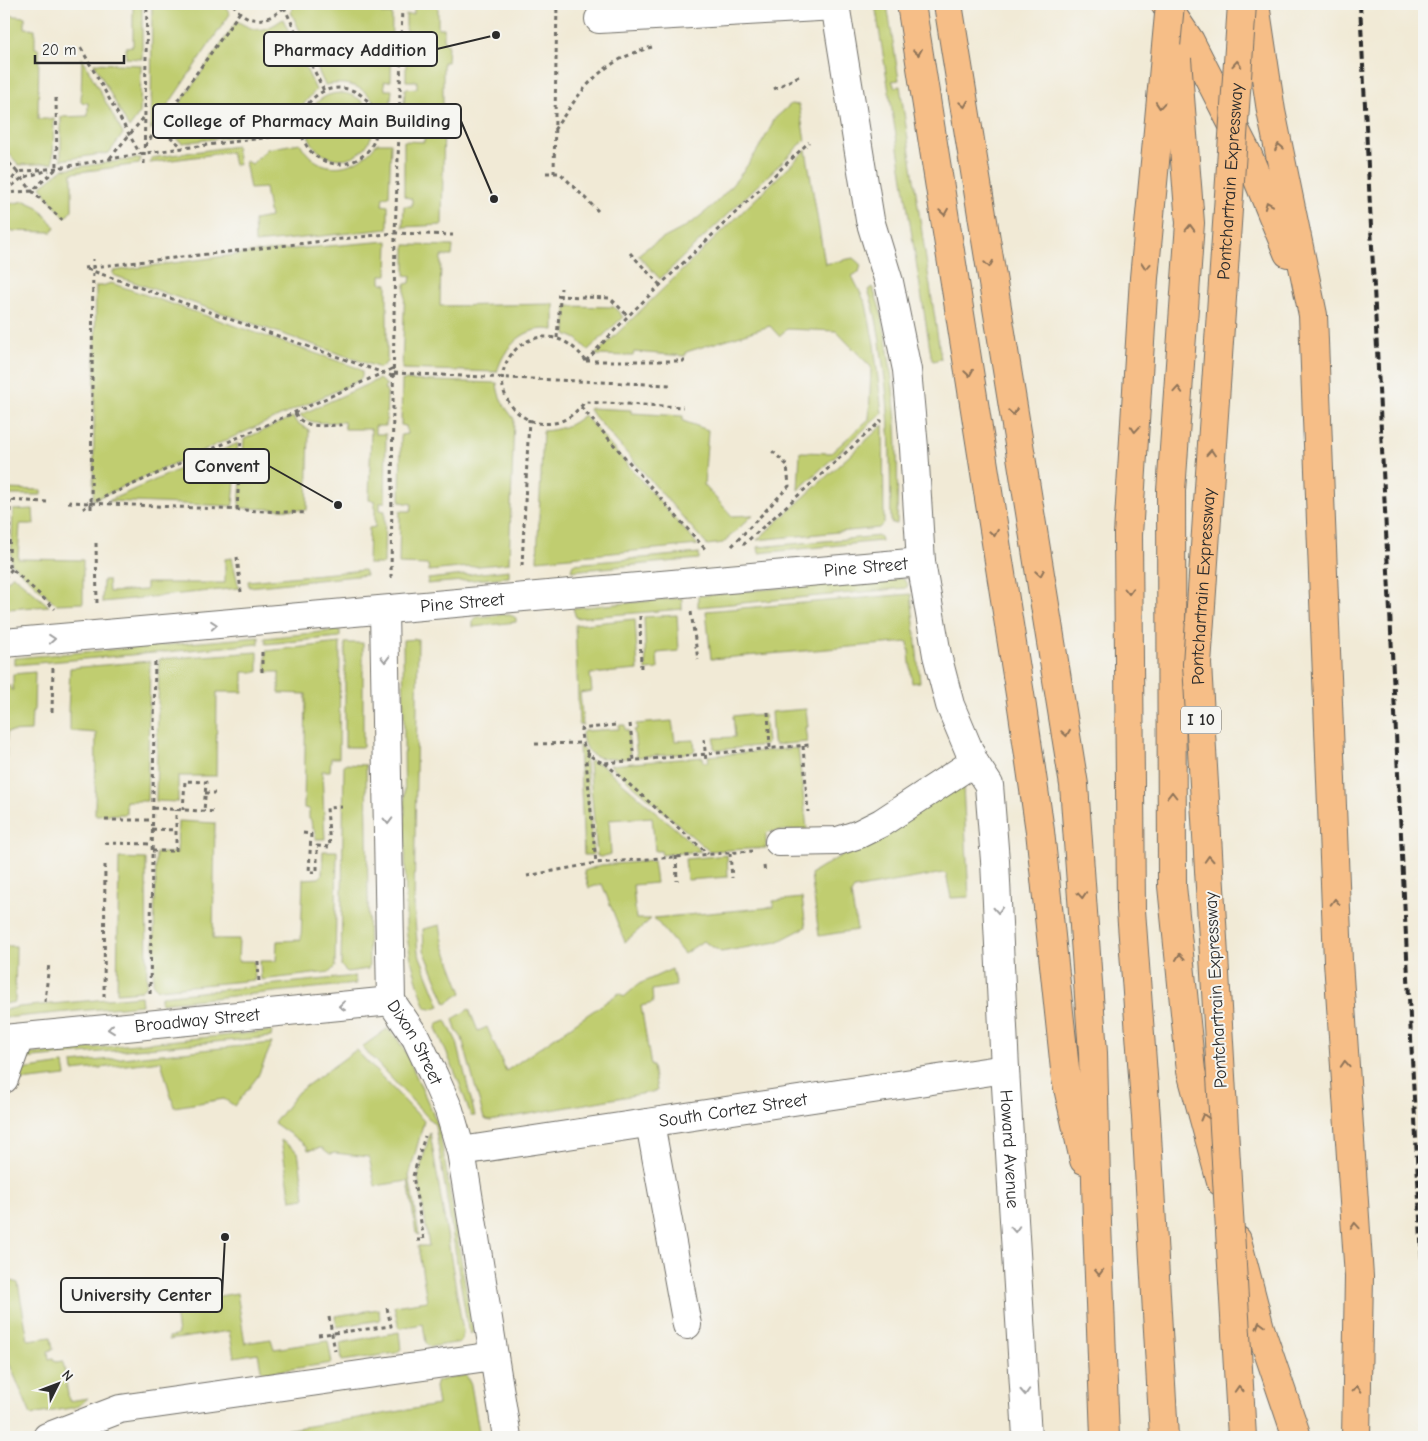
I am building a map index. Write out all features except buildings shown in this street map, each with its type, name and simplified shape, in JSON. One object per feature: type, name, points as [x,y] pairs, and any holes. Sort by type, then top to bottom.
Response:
[{"type":"highway","points":[[911,4],[1039,821],[1066,1079],[1097,1223]]},
{"type":"highway","points":[[948,4],[1074,785],[1093,1053],[1105,1437]]},
{"type":"highway","points":[[1165,4],[1190,41],[1247,153],[1313,315]]},
{"type":"highway","points":[[1171,4],[1190,223],[1171,491],[1172,886],[1191,1071],[1260,1328],[1297,1437]]},
{"type":"highway","points":[[1164,1437],[1146,1117],[1131,910],[1128,535],[1144,278],[1171,4]]},
{"type":"highway","name":"Pontchartrain Expressway","points":[[1242,4],[1197,664],[1242,1437]]},
{"type":"highway","points":[[1256,4],[1271,111],[1313,315],[1338,961],[1358,1277],[1356,1437]]},
{"type":"street","points":[[599,19],[836,5]]},
{"type":"street","name":"Howard Avenue","points":[[836,5],[870,220],[889,282],[907,370],[921,562],[937,655],[950,705],[974,762],[989,784],[996,861],[1027,1437]]},
{"type":"street","name":"Pine Street","points":[[4,643],[921,562]]},
{"type":"street","name":"Dixon Street","points":[[384,610],[391,1001],[420,1046],[449,1110],[461,1151],[507,1437]]},
{"type":"street","points":[[779,842],[838,841],[859,834],[881,823],[974,762]]},
{"type":"street","name":"Broadway Street","points":[[12,1039],[391,1001]]},
{"type":"street","points":[[4,1080],[12,1039]]},
{"type":"street","name":"South Cortez Street","points":[[461,1151],[1006,1069]]},
{"type":"street","points":[[650,1123],[687,1325]]},
{"type":"street","points":[[47,1437],[120,1409],[494,1356]]},
{"type":"path","points":[[144,164],[147,4]]},
{"type":"path","points":[[233,4],[240,12],[254,19],[264,20],[274,17],[286,5]]},
{"type":"path","points":[[391,578],[395,377],[395,233],[402,4]]},
{"type":"path","points":[[554,173],[557,4]]},
{"type":"path","points":[[286,5],[324,91]]},
{"type":"path","points":[[145,146],[240,12]]},
{"type":"path","points":[[554,130],[585,86],[596,76],[614,63],[633,53],[657,46]]},
{"type":"path","points":[[81,48],[140,154]]},
{"type":"path","points":[[774,89],[799,76]]},
{"type":"path","points":[[329,88],[354,90],[364,97],[372,107],[376,119],[377,132],[373,144],[365,154],[355,161],[342,164],[330,163],[318,158],[309,150],[300,126],[302,114],[308,102],[317,94],[329,88]]},
{"type":"path","points":[[4,193],[32,190],[57,168],[56,98]]},
{"type":"path","points":[[376,119],[417,115]]},
{"type":"path","points":[[110,159],[145,116]]},
{"type":"path","points":[[158,126],[183,148]]},
{"type":"path","points":[[17,172],[302,133]]},
{"type":"path","points":[[586,361],[628,316],[809,142]]},
{"type":"path","points":[[4,157],[32,190],[62,220]]},
{"type":"path","points":[[4,193],[22,178],[57,168]]},
{"type":"path","points":[[4,193],[17,172]]},
{"type":"path","points":[[546,173],[560,173],[598,211]]},
{"type":"path","points":[[93,269],[395,233],[453,235]]},
{"type":"path","points":[[630,254],[660,285]]},
{"type":"path","points":[[91,509],[92,259]]},
{"type":"path","points":[[93,269],[395,377]]},
{"type":"path","points":[[557,338],[561,288]]},
{"type":"path","points":[[559,296],[610,298],[628,316]]},
{"type":"path","points":[[586,361],[577,349],[566,341],[557,338],[538,337],[524,342],[514,351],[506,363],[502,377],[504,392],[510,405],[521,415],[534,422],[548,424],[562,421],[575,414],[585,402],[683,407]]},
{"type":"path","points":[[586,361],[684,361]]},
{"type":"path","points":[[83,509],[383,373],[394,370],[502,377],[670,384]]},
{"type":"path","points":[[581,406],[705,548]]},
{"type":"path","points":[[295,413],[301,422],[308,425],[340,426],[341,429]]},
{"type":"path","points":[[743,545],[886,417]]},
{"type":"path","points":[[522,566],[529,419]]},
{"type":"path","points":[[237,510],[242,438]]},
{"type":"path","points":[[732,546],[789,486],[787,464],[771,450]]},
{"type":"path","points":[[4,500],[48,502]]},
{"type":"path","points":[[10,500],[8,566],[55,609]]},
{"type":"path","points":[[68,502],[307,513]]},
{"type":"path","points":[[96,543],[97,605]]},
{"type":"path","points":[[237,557],[241,592]]},
{"type":"path","points":[[4,578],[12,569]]},
{"type":"path","points":[[691,611],[698,660]]},
{"type":"path","points":[[640,615],[641,670]]},
{"type":"path","points":[[262,648],[262,672]]},
{"type":"path","points":[[150,994],[155,658]]},
{"type":"path","points":[[52,712],[53,666]]},
{"type":"path","points":[[768,712],[770,748]]},
{"type":"path","points":[[630,724],[634,760]]},
{"type":"path","points":[[615,725],[581,729],[581,742],[598,761],[604,763],[708,854]]},
{"type":"path","points":[[704,740],[706,762]]},
{"type":"path","points":[[535,744],[581,742]]},
{"type":"path","points":[[604,763],[809,745]]},
{"type":"path","points":[[803,746],[812,841]]},
{"type":"path","points":[[589,753],[586,760],[596,863]]},
{"type":"path","points":[[183,810],[184,781],[206,782],[204,812]]},
{"type":"path","points":[[205,793],[216,793]]},
{"type":"path","points":[[303,833],[311,834],[309,872],[316,872],[317,846],[330,846],[327,808],[342,807]]},
{"type":"path","points":[[153,808],[215,812]]},
{"type":"path","points":[[152,851],[176,851],[176,810]]},
{"type":"path","points":[[105,820],[152,820]]},
{"type":"path","points":[[152,829],[176,830]]},
{"type":"path","points":[[527,876],[596,863],[769,851],[779,842]]},
{"type":"path","points":[[105,843],[152,844]]},
{"type":"path","points":[[730,853],[732,878]]},
{"type":"path","points":[[676,856],[677,881]]},
{"type":"path","points":[[104,997],[105,863]]},
{"type":"path","points":[[258,961],[259,983]]},
{"type":"path","points":[[46,1002],[48,964]]},
{"type":"path","points":[[417,1240],[424,1240],[413,1176],[426,1132]]},
{"type":"path","points":[[318,1335],[391,1326],[387,1308]]},
{"type":"green space","points":[[133,4],[142,4],[142,59],[126,58],[126,47],[133,46]]},
{"type":"green space","points":[[152,4],[224,4],[230,14],[151,130]]},
{"type":"green space","points":[[295,4],[390,4],[389,6],[381,6],[381,14],[392,14],[391,81],[384,82],[385,90],[392,90],[390,108],[377,107],[368,94],[356,87],[341,84],[325,85],[291,12]]},
{"type":"green space","points":[[406,4],[438,4],[438,28],[444,28],[444,43],[448,44],[447,62],[443,62],[443,106],[404,105],[405,89],[417,88],[417,81],[406,81],[406,15],[414,14],[414,6],[406,6]]},
{"type":"green space","points":[[875,4],[887,4],[899,80],[892,81],[895,87],[900,86],[941,359],[933,361],[931,355]]},
{"type":"green space","points":[[4,12],[6,15],[25,17],[25,28],[35,29],[35,48],[39,49],[38,119],[54,119],[53,163],[19,165],[4,148]]},
{"type":"green space","points":[[283,19],[316,90],[302,107],[297,128],[182,143],[163,128],[237,21],[250,28],[265,29]]},
{"type":"green space","points":[[82,58],[123,134],[109,153],[61,160],[61,117],[88,116],[88,103],[81,102]]},
{"type":"green space","points":[[94,63],[141,65],[140,113],[129,128]]},
{"type":"green space","points":[[340,93],[353,96],[363,103],[370,113],[373,126],[370,139],[363,149],[353,156],[340,159],[327,156],[317,149],[310,139],[307,126],[310,113],[317,103],[327,96]]},
{"type":"green space","points":[[791,104],[799,105],[805,140],[660,279],[638,255],[694,221],[718,200],[739,177],[757,151],[773,123],[771,122]]},
{"type":"green space","points":[[426,121],[444,121],[442,225],[403,227],[404,206],[412,206],[412,199],[404,196],[404,141],[424,142]]},
{"type":"green space","points":[[300,143],[308,154],[317,161],[327,166],[337,167],[359,160],[377,143],[391,143],[389,196],[383,197],[382,205],[388,206],[388,229],[255,243],[254,220],[270,217],[265,188],[250,189],[245,161],[252,164],[267,149]]},
{"type":"green space","points":[[236,146],[239,164],[234,165],[231,152],[150,163],[151,158]]},
{"type":"green space","points":[[806,150],[825,264],[853,258],[861,265],[859,272],[852,276],[866,304],[874,344],[882,413],[798,490],[800,452],[831,453],[869,419],[871,367],[836,331],[787,329],[779,336],[770,326],[686,352],[685,356],[634,352],[633,356],[595,355]]},
{"type":"green space","points":[[141,158],[139,164],[72,173],[72,210],[65,218],[41,186],[63,169]]},
{"type":"green space","points":[[25,201],[38,207],[55,227],[52,232],[4,231],[4,205]]},
{"type":"green space","points":[[388,241],[387,275],[381,275],[381,283],[387,284],[387,362],[380,368],[113,275],[113,271],[257,252]]},
{"type":"green space","points":[[405,245],[453,246],[452,256],[441,256],[440,306],[554,304],[554,330],[534,331],[517,339],[505,354],[497,372],[402,369],[405,284],[410,283],[411,276],[405,275]]},
{"type":"green space","points":[[111,283],[358,368],[362,372],[362,377],[358,381],[93,500],[96,286]]},
{"type":"green space","points":[[872,287],[883,322],[892,379],[896,420],[897,524],[891,523],[890,440],[887,399],[878,332],[868,290]]},
{"type":"green space","points":[[566,306],[614,307],[623,317],[588,350],[577,339],[566,334]]},
{"type":"green space","points":[[379,379],[387,385],[384,388],[387,392],[386,426],[375,426],[375,434],[386,434],[385,502],[380,502],[380,510],[385,511],[384,564],[368,564],[369,528],[375,527],[375,501],[369,500],[371,429],[345,429],[344,422],[314,422],[300,415]]},
{"type":"green space","points":[[402,380],[497,383],[500,398],[514,419],[509,563],[429,571],[428,565],[399,564],[400,511],[411,511],[412,504],[400,502],[401,435],[407,434],[406,426],[401,425]]},
{"type":"green space","points":[[590,408],[631,410],[631,413],[683,416],[683,421],[708,430],[704,485],[732,516],[753,515],[723,543],[707,545],[589,410]]},
{"type":"green space","points":[[584,415],[698,545],[537,560],[543,431],[565,427]]},
{"type":"green space","points":[[293,417],[296,422],[309,430],[307,510],[239,508],[244,439]]},
{"type":"green space","points":[[883,425],[884,523],[879,528],[757,540]]},
{"type":"green space","points":[[238,443],[233,506],[108,501]]},
{"type":"green space","points":[[4,489],[41,490],[41,495],[4,495]]},
{"type":"green space","points":[[33,509],[34,524],[20,524],[18,559],[83,560],[83,603],[56,604],[11,563],[13,510]]},
{"type":"green space","points":[[880,536],[881,541],[759,553],[758,547]]},
{"type":"green space","points":[[699,553],[699,559],[571,571],[573,564]]},
{"type":"green space","points":[[232,558],[239,588],[102,602],[103,580],[108,580],[109,592],[146,590],[146,583],[225,583],[225,559]]},
{"type":"green space","points":[[364,570],[366,575],[249,587],[248,581]]},
{"type":"green space","points":[[509,570],[509,577],[427,584],[428,579]]},
{"type":"green space","points":[[13,575],[49,606],[8,609],[4,585]]},
{"type":"green space","points":[[903,578],[908,585],[906,588],[698,607],[698,596]]},
{"type":"green space","points":[[911,594],[920,682],[912,683],[908,642],[711,659],[706,611]]},
{"type":"green space","points":[[682,598],[682,609],[576,618],[573,608]]},
{"type":"green space","points":[[509,614],[516,618],[516,622],[473,627],[473,620],[477,617]]},
{"type":"green space","points":[[677,615],[679,651],[657,653],[658,669],[646,670],[644,617]]},
{"type":"green space","points":[[635,619],[638,670],[590,674],[592,691],[580,693],[583,725],[579,724],[575,625]]},
{"type":"green space","points":[[340,630],[340,637],[266,644],[265,638]]},
{"type":"green space","points":[[259,637],[259,644],[14,665],[14,658]]},
{"type":"green space","points":[[418,639],[414,909],[418,952],[440,1006],[431,1009],[426,1008],[416,978],[406,927],[403,640]]},
{"type":"green space","points":[[340,643],[339,758],[331,758],[330,771],[322,771],[325,839],[316,839],[311,820],[309,819],[309,809],[304,808],[306,694],[279,693],[279,672],[266,672],[266,651]]},
{"type":"green space","points":[[345,643],[363,643],[363,747],[345,747]]},
{"type":"green space","points":[[258,652],[258,672],[243,672],[243,692],[217,692],[216,776],[178,776],[178,802],[156,801],[159,659]]},
{"type":"green space","points":[[150,661],[147,801],[126,801],[126,814],[95,815],[96,733],[70,731],[70,712],[68,712],[70,668]]},
{"type":"green space","points":[[35,672],[34,711],[32,711],[31,731],[7,732],[4,812],[4,687],[10,686],[11,690],[13,690],[13,674]]},
{"type":"green space","points":[[806,709],[808,727],[805,727],[807,742],[775,745],[773,742],[771,712]]},
{"type":"green space","points":[[749,714],[751,716],[764,715],[766,745],[718,750],[714,748],[714,738],[735,737],[733,716]]},
{"type":"green space","points":[[672,721],[675,741],[694,740],[695,750],[691,753],[637,757],[634,730],[637,729],[636,724]]},
{"type":"green space","points":[[619,725],[625,725],[625,730],[628,730],[630,754],[628,758],[612,759],[591,754],[583,742],[582,733],[584,731],[619,729]]},
{"type":"green space","points":[[579,745],[585,752],[593,855],[584,855]]},
{"type":"green space","points":[[798,748],[807,829],[768,832],[766,834],[766,848],[709,851],[610,765],[703,757],[704,762],[709,762],[708,756]]},
{"type":"green space","points":[[590,760],[602,765],[701,851],[662,855],[661,851],[655,851],[652,817],[609,820],[611,854],[601,857],[597,856]]},
{"type":"green space","points":[[344,764],[366,765],[369,964],[368,969],[347,972],[341,966]]},
{"type":"green space","points":[[959,783],[963,786],[969,897],[951,898],[946,874],[943,873],[854,889],[851,894],[857,930],[819,936],[811,874]]},
{"type":"green space","points":[[178,821],[215,823],[213,939],[239,939],[238,961],[254,961],[255,980],[158,989],[153,984],[156,853],[177,853]]},
{"type":"green space","points":[[323,851],[337,851],[335,967],[330,972],[261,980],[260,961],[276,961],[277,941],[301,940],[303,879],[319,878],[322,875]]},
{"type":"green space","points":[[727,855],[728,877],[687,880],[685,859]]},
{"type":"green space","points":[[119,858],[146,859],[147,984],[141,991],[117,993]]},
{"type":"green space","points":[[653,861],[656,883],[633,885],[636,919],[651,919],[625,942],[602,884],[589,888],[584,871],[601,865]]},
{"type":"green space","points":[[802,898],[806,927],[777,942],[721,952],[703,941],[684,954],[654,918],[774,907],[773,901]]},
{"type":"green space","points":[[440,925],[444,946],[462,993],[446,1003],[424,950],[423,929]]},
{"type":"green space","points":[[4,946],[16,946],[15,1002],[4,1004]]},
{"type":"green space","points":[[672,969],[676,986],[652,990],[653,1003],[641,1006],[657,1091],[490,1121],[484,1119],[462,1038],[456,1030],[453,1019],[469,1009],[478,1031],[487,1027],[506,1071],[619,993],[624,997],[639,984]]},
{"type":"green space","points":[[355,976],[356,984],[161,1003],[161,996]]},
{"type":"green space","points":[[141,996],[142,1005],[4,1018],[4,1010],[19,1007]]},
{"type":"green space","points":[[446,1020],[457,1042],[475,1116],[471,1116],[436,1028],[438,1023]]},
{"type":"green space","points":[[387,1029],[396,1037],[405,1051],[439,1127],[473,1331],[471,1334],[468,1329],[435,1125],[362,1047]]},
{"type":"green space","points":[[272,1031],[271,1037],[22,1059],[31,1054]]},
{"type":"green space","points":[[272,1043],[258,1076],[235,1106],[224,1099],[174,1107],[161,1061],[73,1071],[72,1063]]},
{"type":"green space","points":[[356,1050],[424,1121],[409,1176],[419,1235],[416,1233],[408,1181],[375,1186],[369,1157],[330,1154],[322,1148],[308,1150],[307,1146],[274,1123],[298,1092]]},
{"type":"green space","points":[[64,1064],[66,1076],[21,1081],[22,1070]]},
{"type":"green space","points":[[430,1132],[463,1331],[461,1342],[430,1347],[426,1343],[423,1324],[399,1328],[394,1306],[427,1301],[418,1246],[429,1246],[418,1177]]},
{"type":"green space","points":[[281,1140],[298,1152],[305,1198],[291,1200]]},
{"type":"green space","points":[[4,1279],[18,1283],[28,1340],[51,1337],[53,1350],[48,1351],[49,1359],[53,1358],[55,1362],[63,1361],[69,1401],[88,1398],[79,1406],[31,1415],[4,1351]]},
{"type":"green space","points":[[237,1293],[245,1343],[271,1339],[274,1349],[328,1341],[332,1363],[264,1373],[261,1370],[258,1353],[234,1357],[229,1331],[169,1340],[169,1337],[178,1334],[174,1304]]},
{"type":"green space","points":[[379,1309],[380,1320],[337,1327],[335,1316]]},
{"type":"green space","points":[[399,1332],[401,1349],[396,1353],[342,1361],[340,1343]]},
{"type":"green space","points":[[466,1375],[471,1385],[480,1437],[241,1437],[438,1405],[435,1387],[437,1381]]},
{"type":"railway","points":[[1360,4],[1424,1301]]},
{"type":"place","name":"Pharmacy Addition","points":[[496,35]]},
{"type":"place","name":"College of Pharmacy Main Building","points":[[494,199]]},
{"type":"place","name":"Convent","points":[[338,505]]},
{"type":"place","name":"University Center","points":[[225,1237]]}]
